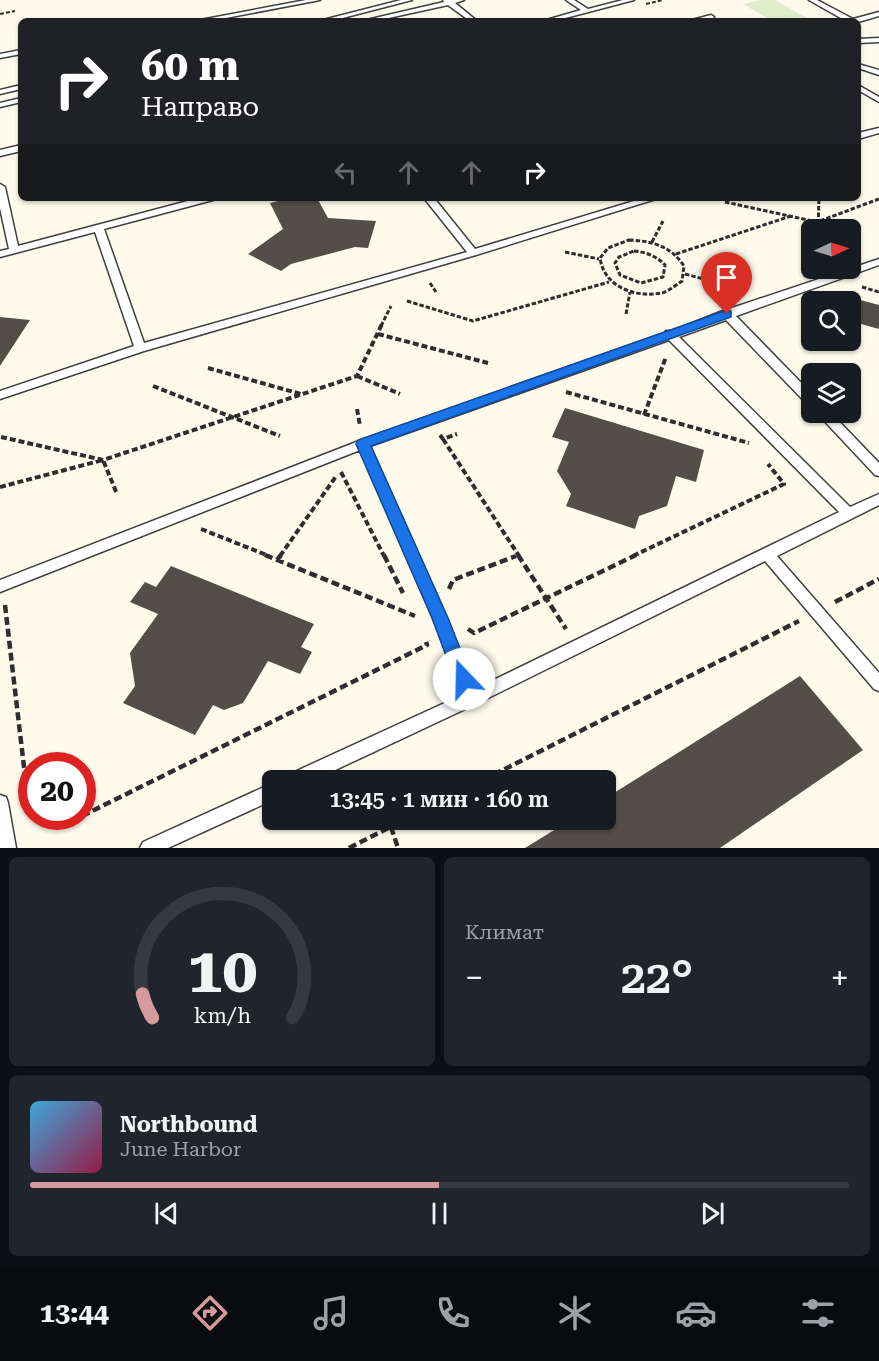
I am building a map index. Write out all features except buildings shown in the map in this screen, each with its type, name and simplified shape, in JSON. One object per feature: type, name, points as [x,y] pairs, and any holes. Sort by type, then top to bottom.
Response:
[{"type":"lane","points":[[215,18],[317,0]]},
{"type":"lane","points":[[334,18],[409,0]]},
{"type":"lane","points":[[377,18],[460,0]]},
{"type":"lane","points":[[569,0],[587,11]]},
{"type":"lane","points":[[558,18],[631,0]]},
{"type":"lane","points":[[812,0],[845,18]]},
{"type":"lane","points":[[448,1],[470,18]]},
{"type":"lane","points":[[861,19],[879,14]]},
{"type":"lane","points":[[706,18],[711,17]]},
{"type":"lane","points":[[861,40],[879,40]]},
{"type":"lane","points":[[0,56],[18,53]]},
{"type":"lane","points":[[861,67],[879,73]]},
{"type":"lane","points":[[0,92],[18,88]]},
{"type":"lane","points":[[861,89],[879,100]]},
{"type":"lane","points":[[0,105],[18,101]]},
{"type":"lane","points":[[861,135],[879,130]]},
{"type":"lane","points":[[0,153],[18,149]]},
{"type":"lane","points":[[0,187],[14,250]]},
{"type":"lane","points":[[0,254],[198,201]]},
{"type":"lane","points":[[431,201],[473,253]]},
{"type":"lane","points":[[0,395],[140,348],[473,253],[644,201]]},
{"type":"lane","points":[[98,227],[140,348]]},
{"type":"lane","points":[[0,586],[363,444],[879,262]]},
{"type":"lane","points":[[727,314],[801,391]]},
{"type":"lane","points":[[670,334],[849,514]]},
{"type":"lane","points":[[833,423],[879,471]]},
{"type":"lane","points":[[363,444],[440,618],[471,699]]},
{"type":"lane","points":[[318,770],[471,699],[879,499]]},
{"type":"lane","points":[[767,554],[879,684]]},
{"type":"lane","points":[[149,848],[262,796]]},
{"type":"lane","points":[[0,803],[7,848]]},
{"type":"path","points":[[0,14],[15,11]]},
{"type":"path","points":[[825,219],[879,199]]},
{"type":"path","points":[[817,219],[819,201]]},
{"type":"path","points":[[725,202],[804,219]]},
{"type":"path","points":[[675,254],[792,216]]},
{"type":"path","points":[[652,242],[663,221]]},
{"type":"path","points":[[618,242],[652,242],[675,254],[684,266],[685,274],[682,281],[667,292],[655,295],[630,292],[609,282],[599,267],[602,252],[618,242]]},
{"type":"path","points":[[565,252],[599,259]]},
{"type":"path","points":[[644,252],[660,260],[665,265],[663,277],[647,283],[627,280],[620,275],[615,263],[625,253],[644,252]]},
{"type":"path","points":[[685,274],[715,282]]},
{"type":"path","points":[[407,301],[473,321],[609,282]]},
{"type":"path","points":[[626,314],[630,292]]},
{"type":"path","points":[[357,376],[391,306]]},
{"type":"path","points":[[378,333],[488,363]]},
{"type":"path","points":[[644,415],[667,355],[656,358]]},
{"type":"path","points":[[208,368],[302,395]]},
{"type":"path","points":[[0,487],[103,460],[357,376],[400,394]]},
{"type":"path","points":[[153,386],[280,436]]},
{"type":"path","points":[[575,388],[565,392],[749,443],[755,447]]},
{"type":"path","points":[[428,421],[443,439],[544,600],[579,646]]},
{"type":"path","points":[[443,439],[465,430]]},
{"type":"path","points":[[1,437],[103,460]]},
{"type":"path","points":[[460,625],[474,633],[784,484],[762,457]]},
{"type":"path","points":[[103,460],[117,494]]},
{"type":"path","points":[[332,474],[340,470]]},
{"type":"path","points":[[277,560],[340,470]]},
{"type":"path","points":[[340,470],[405,595]]},
{"type":"path","points":[[207,524],[197,528],[416,616]]},
{"type":"path","points":[[446,595],[453,580],[516,556]]},
{"type":"path","points":[[503,770],[879,579]]},
{"type":"path","points":[[15,599],[5,603],[22,752]]},
{"type":"path","points":[[410,606],[419,626]]},
{"type":"path","points":[[96,809],[427,645],[423,635]]},
{"type":"path","points":[[349,848],[383,830]]},
{"type":"path","points":[[392,830],[398,848]]},
{"type":"green space","points":[[775,0],[807,18],[767,18],[743,4]]},
{"type":"route","points":[[464,679],[440,618],[363,444],[727,314]]}]
